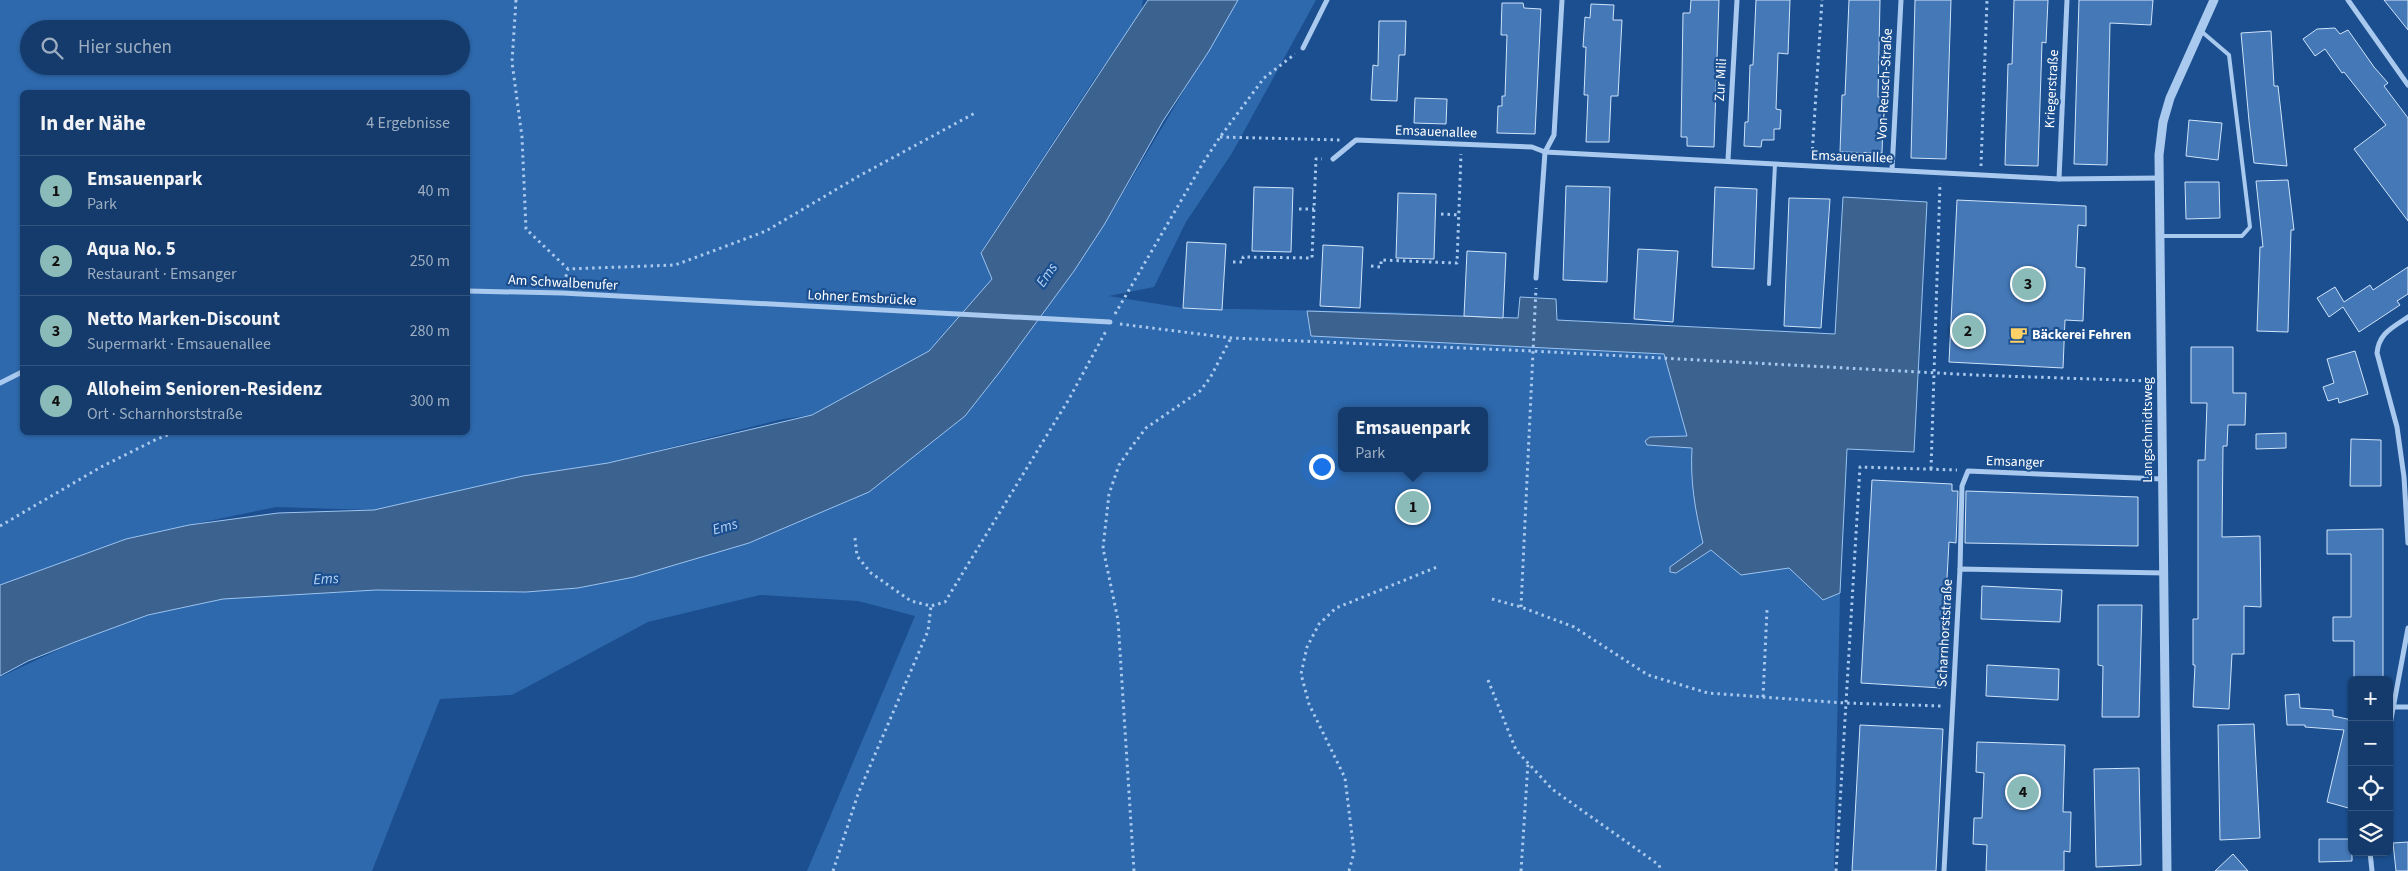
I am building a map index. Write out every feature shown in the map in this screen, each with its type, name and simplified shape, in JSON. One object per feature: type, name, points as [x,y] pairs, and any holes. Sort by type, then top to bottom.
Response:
[{"type":"street","points":[[1303,48],[1327,0]]},
{"type":"street","points":[[1536,278],[1544,152],[1554,134],[1562,0]]},
{"type":"street","name":"Zur Mili","points":[[1728,160],[1737,0]]},
{"type":"street","name":"Von-Reusch-Straße","points":[[1892,170],[1901,0]]},
{"type":"street","name":"Kriegerstraße","points":[[2059,179],[2067,0]]},
{"type":"street","name":"Langschmidtsweg","points":[[2167,871],[2160,178],[2163,122],[2170,98],[2214,0]]},
{"type":"street","points":[[2348,0],[2408,86]]},
{"type":"street","points":[[1333,159],[1356,140]]},
{"type":"street","name":"Emsauenallee","points":[[1356,140],[1532,147],[1544,152],[1728,160],[1812,167],[2059,179],[2160,178]]},
{"type":"street","name":"Am Schwalbenufer","points":[[470,290],[657,299]]},
{"type":"street","name":"Lohner Emsbrücke","points":[[657,299],[1110,322]]},
{"type":"street","points":[[2408,317],[2385,334],[2378,342],[2378,353],[2397,427],[2404,477],[2408,543]]},
{"type":"street","points":[[0,383],[20,373]]},
{"type":"street","name":"Emsanger","points":[[1960,570],[1962,486],[1968,471],[2162,479]]},
{"type":"street","name":"Scharnhorststraße","points":[[1944,871],[1960,570],[2164,573]]},
{"type":"street","points":[[2391,721],[2408,628]]},
{"type":"street","points":[[2394,707],[2408,707]]},
{"type":"street","points":[[2370,856],[2372,871]]},
{"type":"lane","points":[[2162,236],[2242,236],[2250,227],[2229,54],[2201,31]]},
{"type":"lane","points":[[1769,284],[1775,164]]},
{"type":"path","points":[[516,0],[512,62],[522,137],[526,229],[568,269],[675,265],[766,231],[859,176],[975,113]]},
{"type":"path","points":[[1812,167],[1822,0]]},
{"type":"path","points":[[1980,174],[1987,0]]},
{"type":"path","points":[[1303,48],[1264,78],[1220,137],[1110,322],[1231,338],[1532,349],[1934,372],[2162,381]]},
{"type":"path","points":[[1220,137],[1356,140]]},
{"type":"path","points":[[1371,266],[1381,267],[1381,260],[1457,263],[1462,144]]},
{"type":"path","points":[[1233,262],[1243,262],[1243,257],[1312,258],[1316,159],[1333,159]]},
{"type":"path","points":[[1931,470],[1940,172]]},
{"type":"path","points":[[1299,209],[1314,209]]},
{"type":"path","points":[[1441,214],[1459,215]]},
{"type":"path","points":[[1521,607],[1536,297]]},
{"type":"path","points":[[855,538],[857,556],[871,573],[911,602],[931,606],[945,602],[1069,399],[1106,331]]},
{"type":"path","points":[[1134,871],[1118,620],[1103,548],[1110,494],[1119,465],[1146,428],[1200,391],[1210,378],[1231,338]]},
{"type":"path","points":[[0,526],[101,467],[168,435]]},
{"type":"path","points":[[1836,871],[1860,467],[1968,471]]},
{"type":"path","points":[[1349,871],[1354,852],[1345,778],[1309,704],[1301,674],[1307,647],[1320,624],[1336,608],[1437,567]]},
{"type":"path","points":[[1492,599],[1521,607],[1574,627],[1648,675],[1708,693],[1845,703],[1952,707]]},
{"type":"path","points":[[832,871],[858,794],[928,630],[931,606]]},
{"type":"path","points":[[1762,696],[1767,610]]},
{"type":"path","points":[[1488,680],[1516,750],[1552,789],[1659,865],[1662,871]]},
{"type":"path","points":[[1521,871],[1528,763]]},
{"type":"shaded area","points":[[0,0],[1143,0],[1141,13],[1093,81],[981,252],[992,279],[929,351],[812,415],[783,419],[608,463],[523,476],[374,510],[276,507],[126,539],[0,585]]},
{"type":"shaded area","points":[[1238,0],[1316,0],[1232,153],[1186,222],[1154,287],[1109,296],[1183,308],[1390,312],[1835,334],[1843,197],[1927,202],[1914,452],[1847,449],[1840,593],[1834,871],[807,871],[915,616],[858,601],[760,595],[648,622],[512,695],[440,699],[372,871],[0,871],[0,677],[75,642],[148,615],[223,599],[376,590],[522,592],[578,588],[634,577],[749,543],[869,492],[965,416],[1074,271],[1104,225]]},
{"type":"water","name":"Ems","points":[[1148,0],[1238,0],[1209,51],[1163,121],[1104,225],[1074,271],[1002,369],[965,416],[869,492],[749,543],[634,577],[578,588],[526,592],[376,590],[223,599],[148,615],[28,661],[0,676],[0,585],[126,539],[189,525],[278,513],[374,510],[523,476],[608,463],[812,415],[929,351],[992,279],[981,253]]},
{"type":"water","points":[[1843,197],[1927,202],[1914,452],[1847,449],[1840,593],[1823,600],[1789,568],[1741,575],[1711,550],[1676,573],[1670,572],[1670,567],[1703,543],[1694,496],[1692,448],[1647,445],[1645,441],[1650,437],[1687,436],[1664,354],[1311,336],[1307,311],[1518,318],[1520,297],[1556,299],[1557,320],[1835,334]]},
{"type":"building","points":[[1691,0],[1719,0],[1714,147],[1687,146],[1687,137],[1681,137],[1683,13],[1690,13]]},
{"type":"building","points":[[1756,0],[1790,0],[1788,54],[1778,53],[1776,109],[1781,110],[1780,129],[1774,129],[1774,140],[1762,140],[1761,147],[1744,146],[1745,122],[1748,122],[1750,65],[1753,65]]},
{"type":"building","points":[[1849,0],[1880,0],[1878,97],[1884,97],[1882,153],[1840,152],[1842,95],[1845,95]]},
{"type":"building","points":[[1915,0],[1951,0],[1946,159],[1911,158]]},
{"type":"building","points":[[2014,0],[2048,0],[2046,43],[2042,42],[2038,166],[2005,165],[2008,64],[2012,64]]},
{"type":"building","points":[[2079,0],[2153,0],[2151,25],[2110,23],[2107,165],[2074,164]]},
{"type":"building","points":[[2384,0],[2408,0],[2408,30]]},
{"type":"building","points":[[1502,3],[1523,3],[1524,8],[1541,9],[1535,134],[1497,133],[1498,106],[1502,106],[1502,96],[1505,96],[1507,35],[1501,35]]},
{"type":"building","points":[[1591,4],[1614,5],[1613,20],[1622,20],[1618,96],[1611,96],[1609,142],[1586,142],[1588,95],[1584,95],[1586,47],[1583,47],[1585,17],[1590,18]]},
{"type":"building","points":[[1379,21],[1406,21],[1405,55],[1399,55],[1397,101],[1371,100],[1373,65],[1378,66]]},
{"type":"building","points":[[2335,28],[2340,34],[2348,30],[2374,67],[2388,83],[2384,86],[2408,118],[2408,221],[2354,149],[2386,125],[2344,72],[2342,73],[2325,49],[2315,56],[2303,39],[2317,29]]},
{"type":"building","points":[[2271,31],[2274,86],[2278,86],[2287,166],[2254,163],[2249,121],[2241,33]]},
{"type":"building","points":[[1415,98],[1447,99],[1446,124],[1414,123]]},
{"type":"building","points":[[2189,120],[2222,123],[2218,160],[2186,156]]},
{"type":"building","points":[[2288,180],[2294,230],[2291,230],[2288,332],[2257,331],[2260,247],[2263,247],[2256,181]]},
{"type":"building","points":[[2185,182],[2219,182],[2220,218],[2186,219]]},
{"type":"building","points":[[1566,186],[1610,187],[1607,282],[1563,280]]},
{"type":"building","points":[[1254,187],[1293,188],[1291,252],[1252,251]]},
{"type":"building","points":[[1715,187],[1757,189],[1754,269],[1712,267]]},
{"type":"building","points":[[1398,193],[1436,194],[1434,259],[1396,258]]},
{"type":"building","points":[[1789,198],[1830,199],[1821,328],[1784,326]]},
{"type":"building","points":[[1957,200],[2086,206],[2086,226],[2078,225],[2076,267],[2085,268],[2083,321],[2065,320],[2063,368],[1949,362]]},
{"type":"building","points":[[1187,242],[1226,244],[1222,310],[1183,308]]},
{"type":"building","points":[[1323,245],[1363,247],[1360,308],[1320,306]]},
{"type":"building","points":[[1638,249],[1678,251],[1673,322],[1634,319]]},
{"type":"building","points":[[1467,251],[1506,253],[1503,318],[1464,316]]},
{"type":"building","points":[[2408,267],[2408,294],[2397,301],[2400,305],[2359,332],[2343,307],[2329,317],[2317,298],[2335,287],[2344,302],[2370,285],[2373,290]]},
{"type":"building","points":[[2191,347],[2233,347],[2233,393],[2246,393],[2245,425],[2228,425],[2227,446],[2223,446],[2222,537],[2260,536],[2261,607],[2244,606],[2244,654],[2232,654],[2229,709],[2193,707],[2195,665],[2193,665],[2193,619],[2198,619],[2198,460],[2205,460],[2207,403],[2191,403]]},
{"type":"building","points":[[2355,351],[2368,394],[2339,403],[2338,398],[2328,401],[2323,387],[2334,383],[2327,359]]},
{"type":"building","points":[[2286,433],[2286,448],[2256,449],[2256,434]]},
{"type":"building","points":[[2351,439],[2381,440],[2381,486],[2350,486]]},
{"type":"building","points":[[1872,480],[1952,484],[1952,491],[1958,491],[1956,543],[1949,542],[1941,688],[1861,683]]},
{"type":"building","points":[[1966,491],[2138,497],[2138,546],[1965,543]]},
{"type":"building","points":[[2383,529],[2383,676],[2354,676],[2354,641],[2333,641],[2333,617],[2351,617],[2351,554],[2327,554],[2327,530]]},
{"type":"building","points":[[1982,586],[2062,590],[2060,622],[1981,619]]},
{"type":"building","points":[[2098,605],[2142,605],[2139,717],[2102,717],[2103,666],[2098,665]]},
{"type":"building","points":[[1987,665],[2059,669],[2058,700],[1986,696]]},
{"type":"building","points":[[2299,694],[2300,708],[2333,710],[2333,716],[2348,719],[2348,808],[2327,802],[2344,730],[2305,727],[2305,725],[2287,725],[2285,695]]},
{"type":"building","points":[[2254,724],[2260,838],[2220,840],[2218,725]]},
{"type":"building","points":[[1860,725],[1943,729],[1936,871],[1852,871]]},
{"type":"building","points":[[1977,742],[2065,745],[2063,812],[2071,812],[2070,852],[2064,851],[2064,871],[1986,871],[1987,845],[1973,844],[1974,818],[1982,818],[1984,773],[1976,772]]},
{"type":"building","points":[[2139,768],[2141,865],[2096,867],[2094,769]]},
{"type":"building","points":[[2319,839],[2348,839],[2348,856],[2352,856],[2352,861],[2319,862]]},
{"type":"building","points":[[2408,842],[2408,871],[2396,871],[2393,843]]},
{"type":"building","points":[[2233,854],[2248,871],[2215,871]]},
{"type":"place","name":"Netto Marken-Discount","points":[[2028,284]]},
{"type":"place","name":"Aqua No. 5","points":[[1968,331]]},
{"type":"place","name":"Bäckerei Fehren","points":[[2018,335]]},
{"type":"place","name":"Emsauenpark","points":[[1413,507]]},
{"type":"place","name":"Alloheim Senioren-Residenz","points":[[2023,792]]}]
